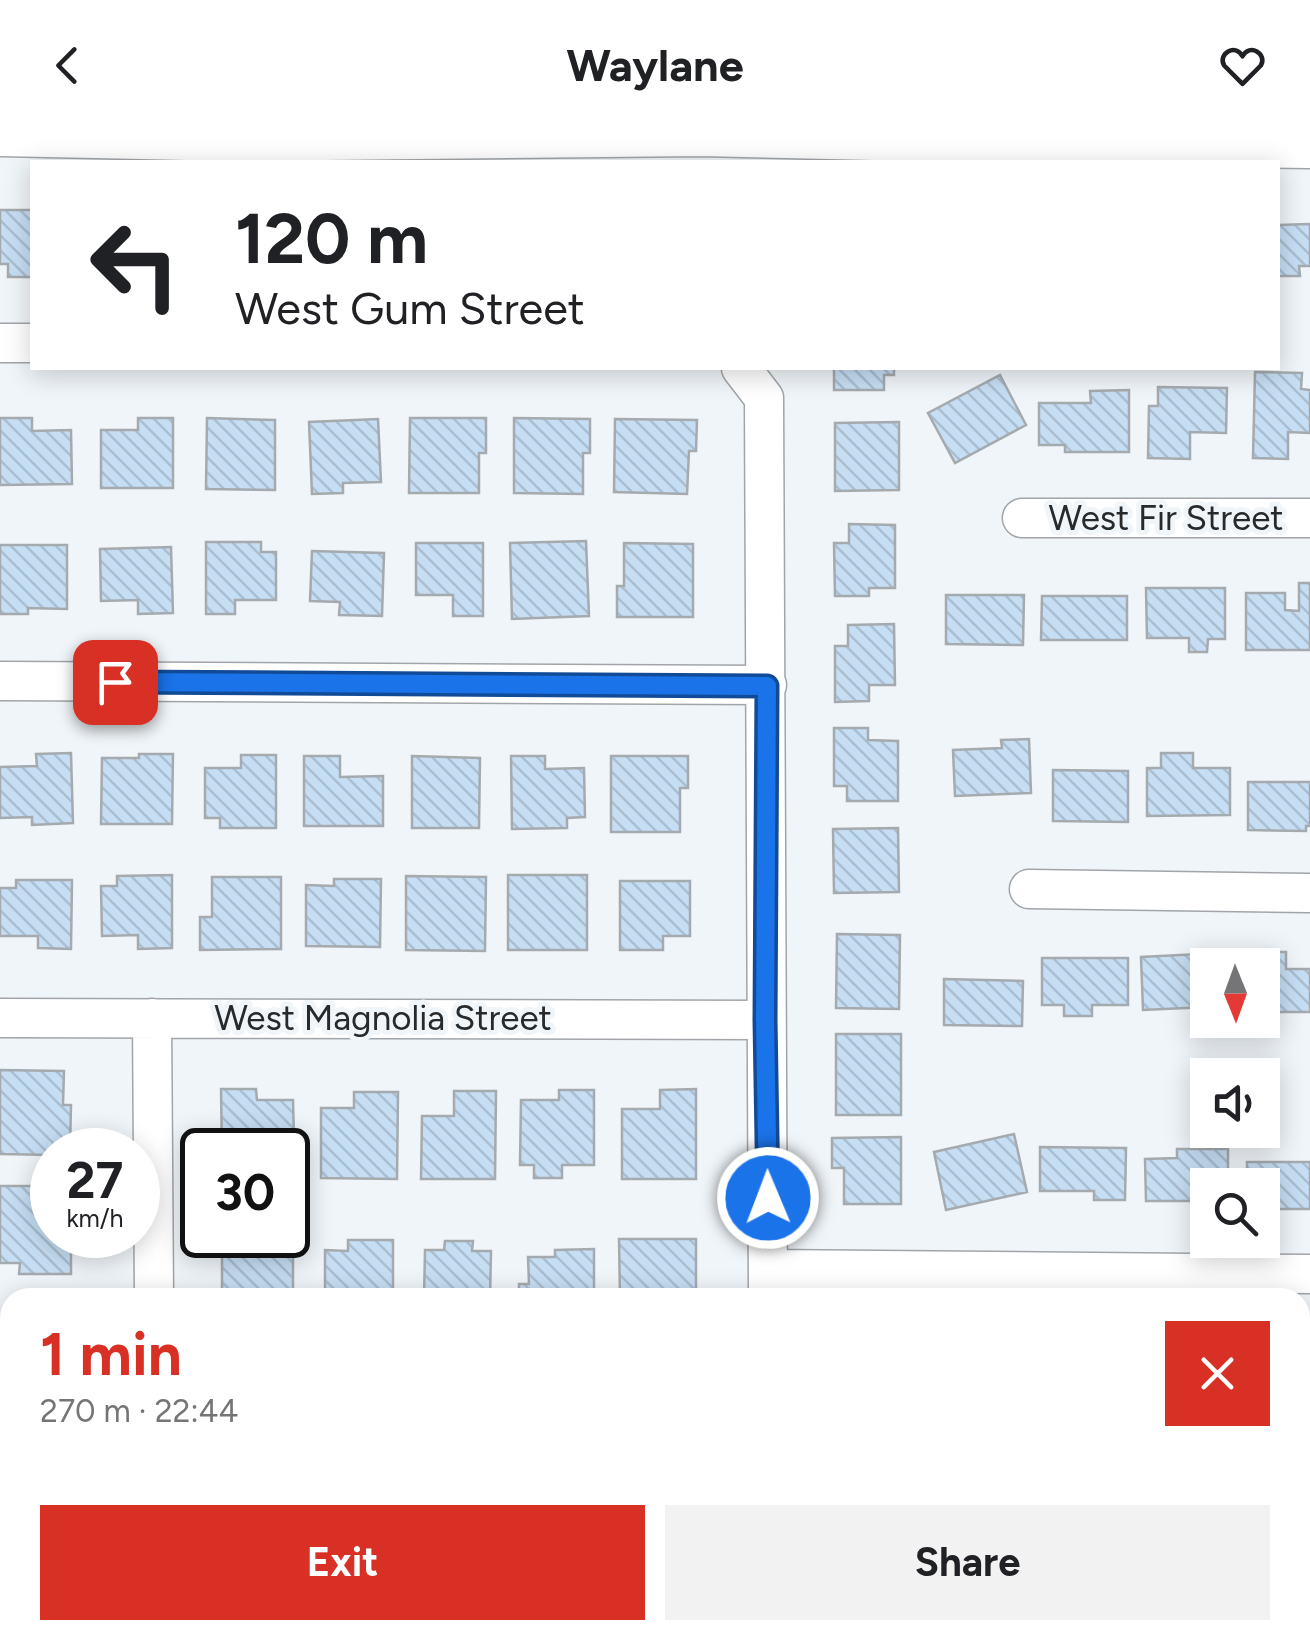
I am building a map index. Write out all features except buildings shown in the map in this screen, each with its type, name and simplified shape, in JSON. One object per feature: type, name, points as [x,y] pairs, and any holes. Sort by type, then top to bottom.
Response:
[{"type":"street","points":[[0,137],[698,143],[1138,139],[1310,149]]},
{"type":"street","points":[[0,343],[30,343]]},
{"type":"street","points":[[743,370],[764,398],[768,1283],[1310,1274]]},
{"type":"street","name":"West Fir Street","points":[[1022,518],[1310,518]]},
{"type":"street","points":[[0,682],[767,686]]},
{"type":"street","points":[[1029,888],[1310,893]]},
{"type":"street","name":"West Magnolia Street","points":[[0,1018],[765,1020]]},
{"type":"street","points":[[152,1018],[154,1288]]},
{"type":"route","points":[[115,682],[767,686],[768,1198]]}]
